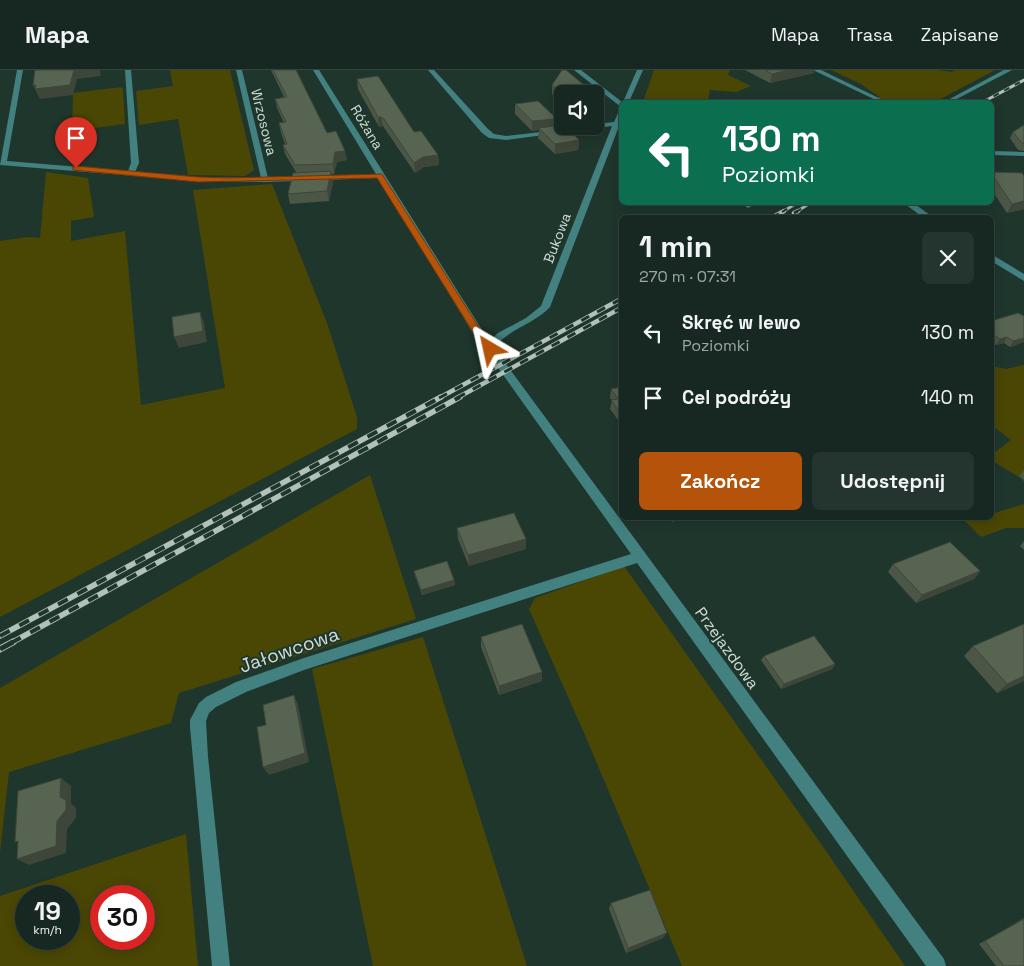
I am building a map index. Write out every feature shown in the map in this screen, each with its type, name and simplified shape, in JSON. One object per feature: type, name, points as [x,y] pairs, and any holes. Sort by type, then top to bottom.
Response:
[{"type":"street","points":[[20,70],[1,163],[130,172],[198,180],[379,176]]},
{"type":"street","points":[[128,70],[135,163],[130,172]]},
{"type":"street","name":"Wrzosowa","points":[[238,70],[265,180]]},
{"type":"street","name":"Różana","points":[[316,70],[379,176],[476,330],[490,349]]},
{"type":"street","points":[[431,70],[485,132],[492,136],[506,138],[615,124]]},
{"type":"street","points":[[577,70],[619,103]]},
{"type":"street","points":[[627,100],[640,70]]},
{"type":"street","points":[[816,70],[880,100]]},
{"type":"street","points":[[951,100],[1009,70]]},
{"type":"street","name":"Bukowa","points":[[490,349],[492,344],[502,335],[530,320],[545,307],[619,116]]},
{"type":"street","points":[[994,153],[1024,154]]},
{"type":"street","points":[[910,205],[926,215]]},
{"type":"street","points":[[994,259],[1024,278]]},
{"type":"street","name":"Przejazdowa","points":[[490,349],[937,966]]},
{"type":"street","name":"Jałowcowa","points":[[221,966],[211,854],[203,796],[198,727],[198,720],[204,708],[211,702],[242,687],[304,664],[640,557]]},
{"type":"shaded area","points":[[170,70],[230,70],[254,170],[245,176],[188,175],[178,119],[139,125],[136,91],[173,86]]},
{"type":"shaded area","points":[[654,70],[730,70],[728,75],[751,86],[736,92],[710,90],[708,100],[644,100]]},
{"type":"shaded area","points":[[831,70],[938,70],[951,72],[956,70],[995,70],[939,100],[879,100],[878,96],[861,84]]},
{"type":"shaded area","points":[[121,87],[123,89],[125,124],[72,131],[73,93]]},
{"type":"shaded area","points":[[46,172],[88,178],[94,217],[71,221],[71,241],[125,231],[141,405],[225,388],[193,190],[272,184],[327,323],[357,417],[357,429],[0,617],[0,241],[27,237],[40,238]]},
{"type":"shaded area","points":[[1024,365],[1024,475],[1019,477],[994,462],[994,453],[1011,440],[994,427],[994,367],[1006,369]]},
{"type":"shaded area","points":[[370,475],[416,619],[179,693],[171,723],[9,772],[0,853],[0,688]]},
{"type":"shaded area","points":[[1024,504],[1024,528],[1006,528],[981,537],[964,520],[994,520],[994,513]]},
{"type":"shaded area","points":[[624,566],[905,966],[682,966],[585,735],[529,609],[535,598]]},
{"type":"shaded area","points":[[423,637],[527,966],[373,966],[312,669]]},
{"type":"shaded area","points":[[186,834],[198,966],[0,966],[0,896],[15,891],[15,950],[80,950],[80,885],[33,885]]},
{"type":"building","points":[[35,70],[74,70],[70,85],[35,89],[36,85],[33,85]]},
{"type":"building","points":[[273,70],[296,70],[327,133],[336,131],[345,151],[335,152],[333,164],[295,165],[283,145],[287,144],[279,123],[286,122],[275,99],[287,97]]},
{"type":"building","points":[[562,70],[566,70],[584,85],[554,85],[554,87],[552,85]]},
{"type":"building","points":[[765,70],[788,70],[772,74]]},
{"type":"building","points":[[378,76],[414,132],[421,131],[438,155],[423,157],[414,163],[384,119],[378,117],[357,79]]},
{"type":"building","points":[[538,101],[554,116],[554,119],[532,121],[515,104]]},
{"type":"building","points":[[1024,125],[1024,144],[1013,132]]},
{"type":"building","points":[[554,126],[554,135],[574,135],[579,140],[555,144],[539,128]]},
{"type":"building","points":[[331,171],[327,191],[288,194],[293,173]]},
{"type":"building","points":[[994,172],[1022,173],[1024,176],[1024,201],[1012,204],[994,177]]},
{"type":"building","points":[[200,312],[203,331],[174,337],[172,317]]},
{"type":"building","points":[[1018,313],[1024,316],[1024,338],[1013,341],[1007,337],[1000,339],[994,335],[994,320]]},
{"type":"building","points":[[619,387],[619,411],[611,400],[618,399],[611,389]]},
{"type":"building","points":[[514,513],[526,539],[468,555],[457,528]]},
{"type":"building","points":[[950,542],[980,571],[922,595],[893,564]]},
{"type":"building","points":[[447,561],[454,580],[421,590],[414,571]]},
{"type":"building","points":[[522,624],[542,672],[499,686],[481,637]]},
{"type":"building","points":[[1024,624],[1024,676],[1007,684],[973,646]]},
{"type":"building","points":[[814,636],[835,664],[784,684],[764,656]]},
{"type":"building","points":[[294,695],[305,753],[263,767],[257,727],[266,725],[263,705]]},
{"type":"building","points":[[61,778],[60,797],[66,800],[66,810],[57,821],[56,846],[17,859],[18,841],[15,842],[18,791]]},
{"type":"building","points":[[650,890],[667,933],[628,948],[611,903]]},
{"type":"building","points":[[1024,919],[1024,966],[1004,966],[985,941]]},
{"type":"railway","points":[[987,100],[1024,80]]},
{"type":"railway","points":[[782,212],[794,205]]},
{"type":"railway","points":[[796,212],[807,205]]},
{"type":"railway","points":[[777,215],[784,211]]},
{"type":"railway","points":[[439,398],[619,300]]},
{"type":"railway","points":[[457,398],[619,309]]},
{"type":"railway","points":[[0,636],[441,397]]},
{"type":"railway","points":[[11,643],[460,397]]},
{"type":"railway","points":[[0,649],[13,642]]},
{"type":"route","points":[[76,168],[198,180],[379,176],[476,330],[490,349]]}]
